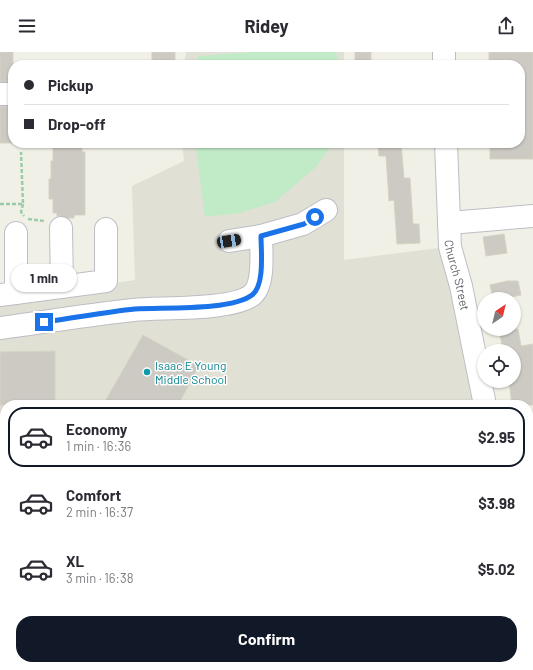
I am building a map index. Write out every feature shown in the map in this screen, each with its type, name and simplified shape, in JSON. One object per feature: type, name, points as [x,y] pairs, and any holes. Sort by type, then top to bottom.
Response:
[{"type":"street","name":"Church Street","points":[[446,148],[450,247],[461,286],[484,400]]},
{"type":"street","points":[[229,241],[261,236],[304,224],[326,210]]},
{"type":"street","points":[[449,223],[533,216]]},
{"type":"street","points":[[60,228],[62,287]]},
{"type":"street","points":[[16,233],[8,294],[106,281],[106,229]]},
{"type":"street","points":[[0,328],[134,310],[236,302],[253,294],[261,277],[261,236]]},
{"type":"path","points":[[21,152],[23,204],[21,212],[25,218],[53,221],[60,228]]},
{"type":"path","points":[[0,204],[23,204]]},
{"type":"shaded area","points":[[186,52],[344,52],[344,60],[185,60]]},
{"type":"shaded area","points":[[183,148],[344,148],[344,260],[454,246],[477,364],[477,388],[482,388],[484,400],[0,400],[0,301],[135,280],[132,186],[184,161]]},
{"type":"green space","points":[[253,52],[336,52],[338,60],[196,60],[199,56]]},
{"type":"green space","points":[[196,148],[329,148],[316,167],[275,202],[239,213],[205,217]]},
{"type":"building","points":[[0,52],[13,52],[13,60],[8,60],[8,82],[0,82]]},
{"type":"building","points":[[152,52],[175,52],[175,60],[152,60]]},
{"type":"building","points":[[355,52],[371,52],[371,60],[355,60]]},
{"type":"building","points":[[489,52],[533,52],[533,159],[490,159],[490,148],[525,148],[525,60],[489,60]]},
{"type":"building","points":[[0,106],[8,106],[8,143],[0,143]]},
{"type":"building","points":[[53,148],[82,148],[82,152],[85,152],[85,215],[74,215],[74,218],[68,218],[57,216],[57,213],[53,213],[53,199],[49,199],[49,179],[51,179],[51,161],[53,161]]},
{"type":"building","points":[[378,148],[401,148],[404,178],[410,178],[413,224],[419,224],[420,243],[397,244],[394,200],[389,201],[386,156],[379,156]]},
{"type":"building","points":[[504,234],[507,253],[486,256],[483,237]]},
{"type":"building","points":[[507,281],[518,281],[520,292],[492,292],[490,285]]},
{"type":"building","name":"Isaac E Young Middle School","points":[[143,335],[199,366],[181,400],[106,400]]},
{"type":"building","points":[[500,336],[519,336],[521,344],[502,344]]},
{"type":"building","points":[[533,344],[533,400],[511,400],[510,388],[521,388],[521,346]]},
{"type":"building","points":[[55,351],[55,400],[0,400],[0,352]]},
{"type":"place","name":"Isaac E Young Middle School","points":[[147,372]]},
{"type":"route","points":[[44,322],[134,310],[236,302],[253,294],[261,277],[261,236],[304,224],[315,217]]}]
